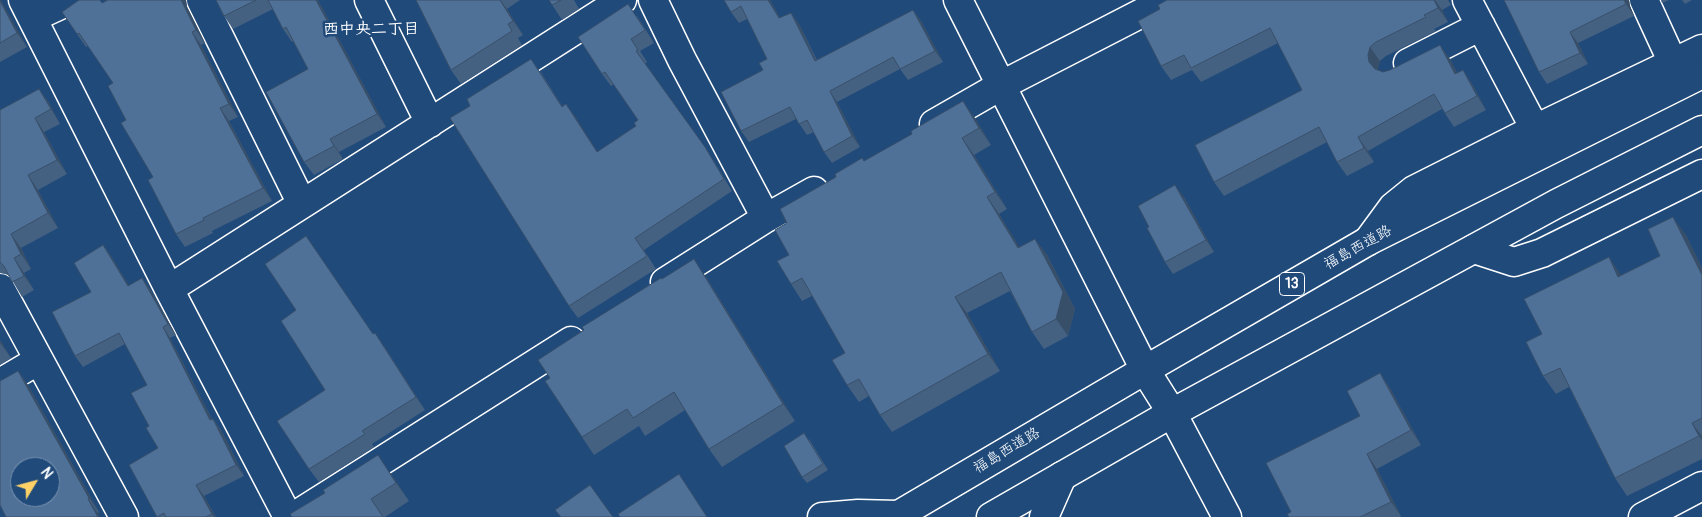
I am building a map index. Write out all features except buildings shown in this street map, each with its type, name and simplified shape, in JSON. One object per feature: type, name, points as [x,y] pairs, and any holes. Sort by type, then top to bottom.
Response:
[{"type":"main road","points":[[71,0],[28,9],[169,289],[288,517]]},
{"type":"main road","points":[[201,0],[302,204]]},
{"type":"main road","points":[[369,0],[430,122]]},
{"type":"main road","points":[[169,289],[622,0]]},
{"type":"main road","points":[[653,0],[682,60],[766,218]]},
{"type":"main road","points":[[958,0],[1145,370],[1172,413],[1227,517]]},
{"type":"main road","points":[[910,138],[1002,85],[1166,0]]},
{"type":"main road","points":[[1467,0],[1535,129]]},
{"type":"main road","points":[[1644,0],[1673,63]]},
{"type":"main road","points":[[1393,70],[1481,26]]},
{"type":"main road","points":[[1368,241],[1393,207],[1414,190],[1535,129],[1702,49]]},
{"type":"main road","name":"福島西道路","points":[[897,516],[1368,241],[1702,74]]},
{"type":"main road","points":[[991,517],[1172,413],[1556,204],[1702,130]]},
{"type":"main road","points":[[1474,249],[1514,262],[1542,253],[1702,174]]},
{"type":"main road","points":[[648,293],[766,218],[834,180]]},
{"type":"main road","points":[[0,288],[124,517]]},
{"type":"main road","points":[[293,517],[589,330]]},
{"type":"main road","points":[[0,383],[39,360]]},
{"type":"main road","points":[[1044,517],[1062,476]]},
{"type":"main road","points":[[1643,517],[1702,486]]},
{"type":"main road","points":[[822,517],[858,514],[897,516]]},
{"type":"district","name":"西中央二丁目","points":[[371,30]]}]
